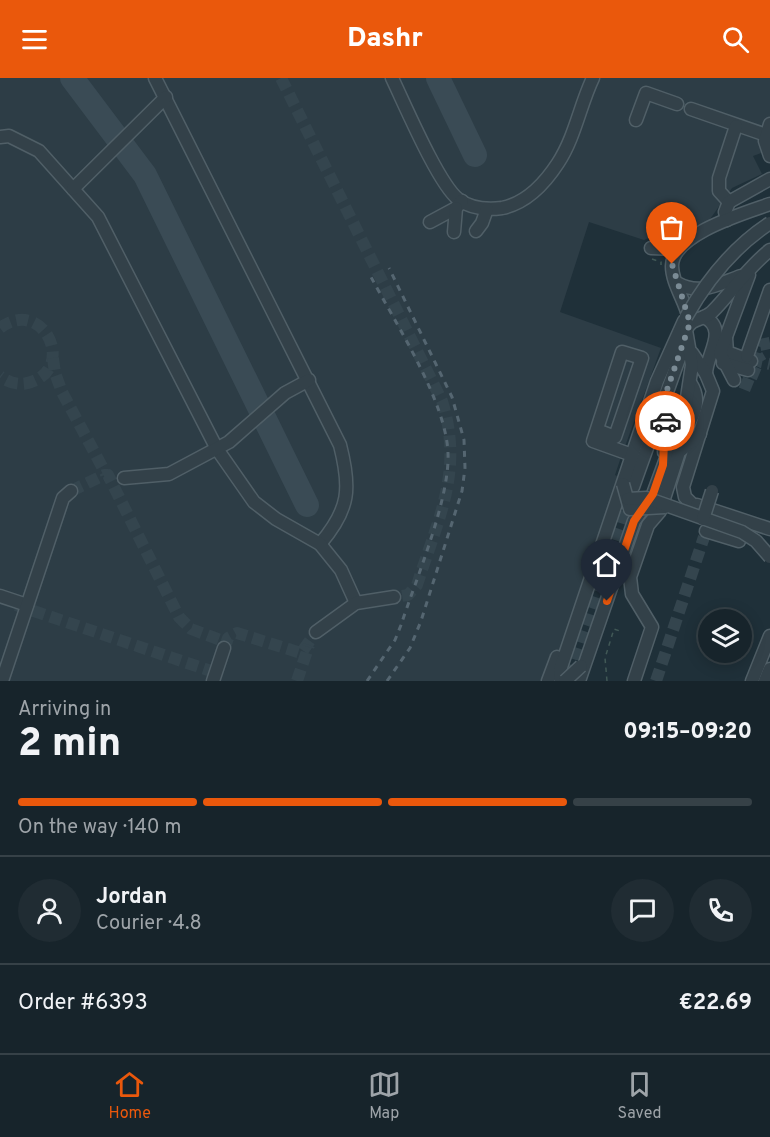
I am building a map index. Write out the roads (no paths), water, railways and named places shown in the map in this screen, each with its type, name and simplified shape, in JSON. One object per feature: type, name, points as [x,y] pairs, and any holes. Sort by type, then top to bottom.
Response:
[{"type":"street","points":[[155,78],[340,445],[348,477],[346,500],[340,517],[320,544]]},
{"type":"street","points":[[392,78],[444,183],[459,205],[454,232]]},
{"type":"street","points":[[430,222],[459,205],[487,208],[517,203],[529,196],[548,177],[566,150],[593,78]]},
{"type":"street","points":[[636,120],[646,93],[677,104]]},
{"type":"street","points":[[73,189],[166,97]]},
{"type":"street","points":[[691,109],[736,126],[768,130],[765,141],[770,156]]},
{"type":"street","points":[[729,202],[719,191],[718,178],[736,126]]},
{"type":"street","points":[[0,137],[9,136],[33,146],[106,229],[217,449],[254,502],[276,519],[320,544],[341,570],[356,603]]},
{"type":"street","points":[[727,220],[725,213],[729,202],[770,179]]},
{"type":"street","points":[[690,323],[672,264],[678,249],[689,239],[727,220],[770,204]]},
{"type":"street","points":[[476,231],[487,208]]},
{"type":"street","points":[[578,681],[621,548],[632,455],[664,363],[693,304],[729,256],[770,224]]},
{"type":"street","points":[[651,248],[678,249]]},
{"type":"street","points":[[634,681],[652,627],[632,594],[630,577],[648,525],[660,511],[672,442],[690,383],[686,330],[694,319],[711,313],[757,261],[770,250]]},
{"type":"street","points":[[712,386],[728,380],[738,381],[719,356],[746,281],[757,261]]},
{"type":"street","points":[[677,283],[689,289],[702,290],[743,276]]},
{"type":"street","points":[[747,361],[770,290]]},
{"type":"street","points":[[704,317],[712,322],[716,333],[706,374]]},
{"type":"street","points":[[726,336],[727,352],[747,361]]},
{"type":"street","points":[[686,346],[712,386],[712,396],[683,487],[685,497],[691,503]]},
{"type":"street","points":[[581,666],[563,681],[560,670],[686,346]]},
{"type":"street","points":[[645,452],[643,440],[667,370],[686,346]]},
{"type":"street","points":[[622,352],[642,358],[615,437],[595,435],[622,352]]},
{"type":"street","points":[[706,374],[723,363],[747,361]]},
{"type":"street","points":[[123,478],[169,474],[217,449],[229,442],[285,393],[309,380]]},
{"type":"street","points":[[666,393],[668,469],[678,495],[691,503],[770,529]]},
{"type":"street","points":[[578,681],[634,521],[683,447],[700,434]]},
{"type":"street","points":[[595,435],[632,455]]},
{"type":"street","points":[[2,681],[63,498],[71,491]]},
{"type":"street","points":[[704,529],[712,491]]},
{"type":"street","points":[[548,681],[612,492],[645,498],[670,507],[704,529],[739,541]]},
{"type":"street","points":[[704,529],[713,510]]},
{"type":"street","points":[[704,529],[750,536],[770,557]]},
{"type":"street","points":[[0,596],[27,605]]},
{"type":"street","points":[[316,632],[356,603],[394,597]]},
{"type":"street","points":[[752,681],[770,636]]},
{"type":"street","points":[[213,675],[224,648]]},
{"type":"street","points":[[765,681],[770,669]]},
{"type":"tunnel","points":[[281,78],[442,401],[448,426],[449,473],[440,516],[417,585],[408,595],[394,597]]},
{"type":"tunnel","points":[[0,328],[15,321],[29,321],[40,327],[48,337],[52,350],[51,363],[45,374],[31,382],[15,383],[0,376]]},
{"type":"tunnel","points":[[770,343],[760,345],[757,355],[761,362],[770,364]]},
{"type":"tunnel","points":[[53,358],[55,373],[62,392],[106,474]]},
{"type":"tunnel","points":[[748,370],[762,376]]},
{"type":"tunnel","points":[[741,382],[756,388]]},
{"type":"tunnel","points":[[71,491],[108,475],[179,617],[191,629],[226,642]]},
{"type":"tunnel","points":[[570,677],[630,497]]},
{"type":"tunnel","points":[[656,681],[704,537]]},
{"type":"tunnel","points":[[16,605],[211,671]]},
{"type":"tunnel","points":[[225,647],[228,638],[237,633],[301,653],[316,632]]},
{"type":"tunnel","points":[[297,681],[309,645]]},
{"type":"railway","points":[[387,681],[410,648],[421,621],[462,491],[465,468],[464,440],[452,397],[389,268]]},
{"type":"railway","points":[[367,681],[395,640],[401,625],[438,516],[444,493],[448,453],[439,410],[429,387],[371,277]]}]
